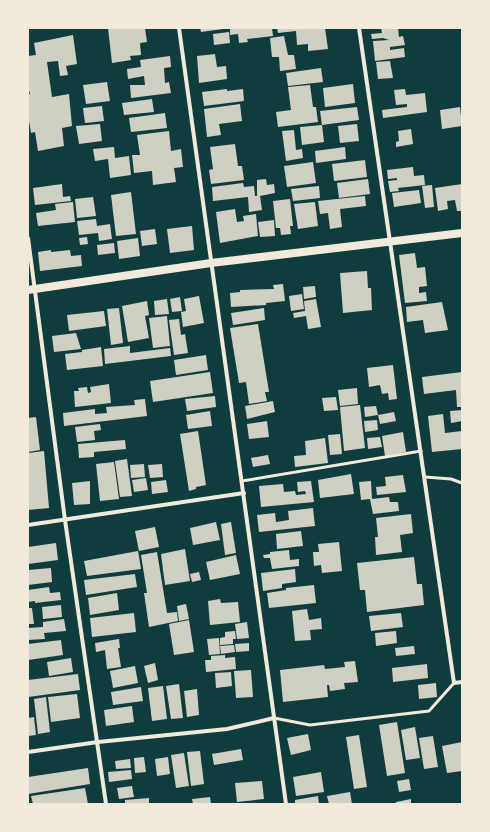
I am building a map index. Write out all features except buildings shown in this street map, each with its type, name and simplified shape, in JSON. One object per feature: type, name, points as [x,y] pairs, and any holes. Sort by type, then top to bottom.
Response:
[{"type":"main road","points":[[32,290],[211,263],[462,234]]},
{"type":"street","points":[[179,28],[286,804]]},
{"type":"street","points":[[359,28],[388,242],[425,477],[454,683],[462,682]]},
{"type":"street","points":[[28,238],[32,290],[106,804]]},
{"type":"street","points":[[28,525],[244,493]]},
{"type":"street","points":[[28,752],[98,742],[227,729],[274,718]]},
{"type":"lane","points":[[242,481],[421,451]]},
{"type":"lane","points":[[425,477],[451,479],[462,483]]},
{"type":"lane","points":[[274,718],[310,724],[429,711],[454,683]]}]
